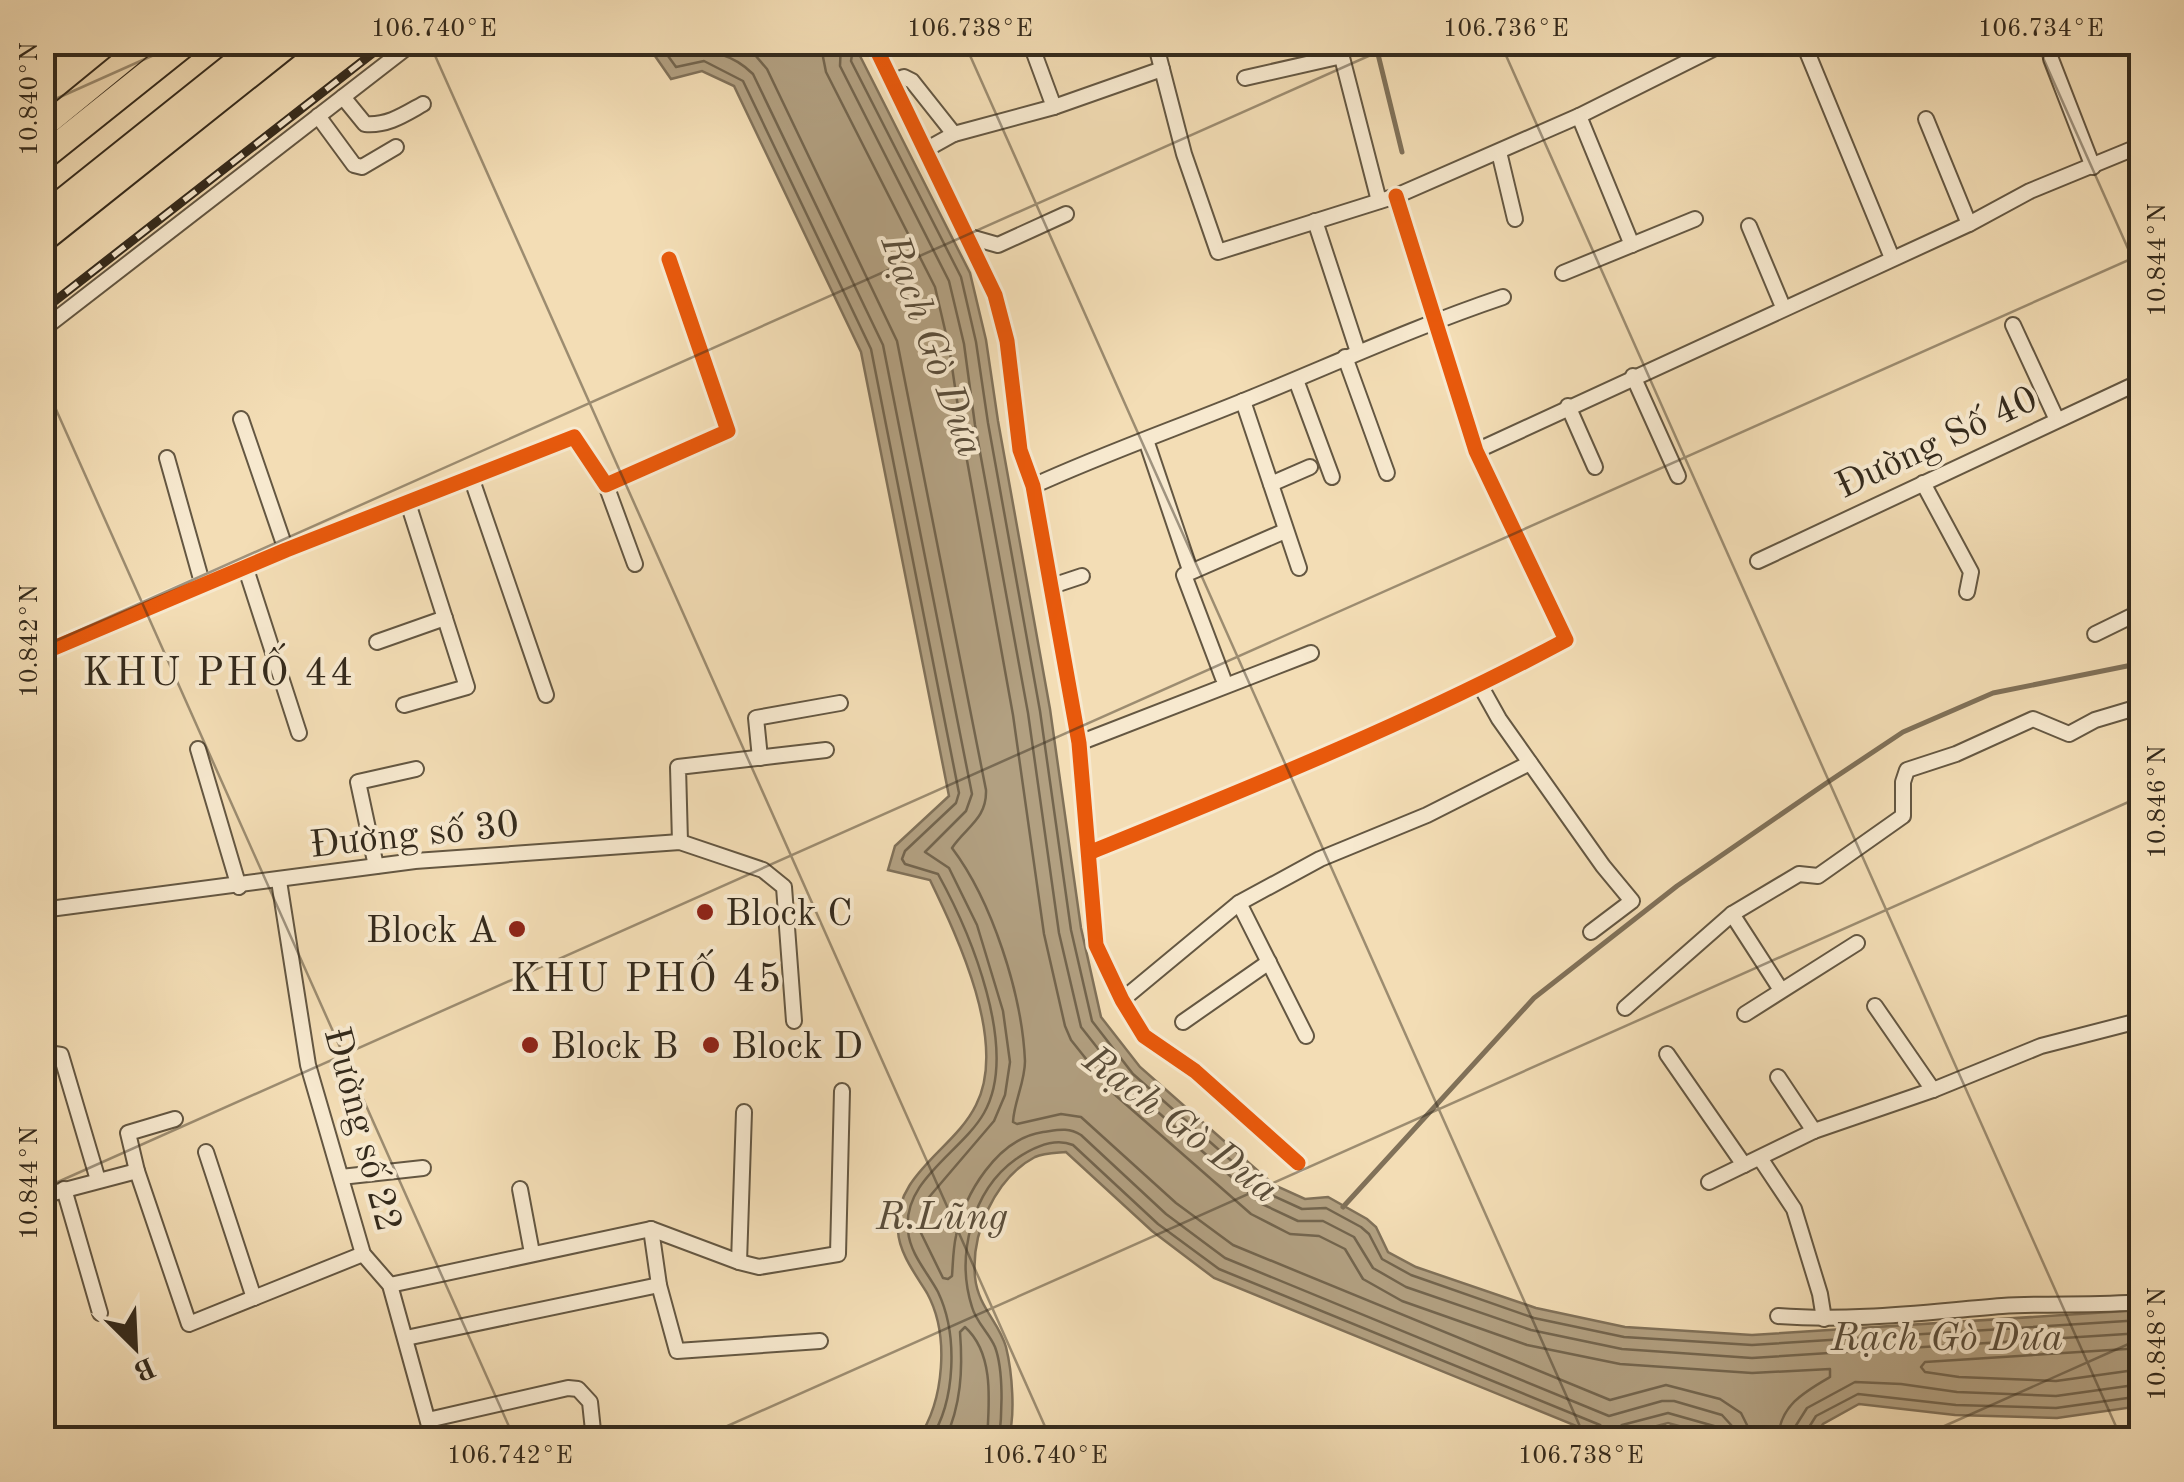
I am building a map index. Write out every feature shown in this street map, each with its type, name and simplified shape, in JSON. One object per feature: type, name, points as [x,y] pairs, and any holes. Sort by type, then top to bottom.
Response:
[{"type":"highway","points":[[42,158],[188,42]]},
{"type":"highway","points":[[42,218],[262,42]]},
{"type":"main road","points":[[42,128],[147,42]]},
{"type":"main road","points":[[42,242],[293,42]]},
{"type":"street","points":[[42,330],[414,42]]},
{"type":"street","points":[[873,42],[970,237],[995,295],[1007,340],[1020,450],[1032,486],[1079,743],[1096,945],[1144,1036],[1196,1071],[1298,1163]]},
{"type":"street","points":[[1030,42],[1054,107]]},
{"type":"street","points":[[1155,42],[1184,154],[1218,252],[1396,196],[1579,116],[1727,42]]},
{"type":"street","points":[[1803,42],[1892,258]]},
{"type":"street","points":[[1245,78],[1340,49],[1379,201]]},
{"type":"street","points":[[2051,59],[2093,167]]},
{"type":"street","points":[[927,149],[954,134],[1054,107],[1162,69]]},
{"type":"street","points":[[893,80],[908,78],[954,134]]},
{"type":"street","points":[[343,97],[365,124],[376,125],[424,104]]},
{"type":"street","points":[[318,116],[354,166],[362,167],[396,148]]},
{"type":"street","points":[[1579,116],[1632,245]]},
{"type":"street","points":[[1926,119],[1968,224]]},
{"type":"street","points":[[1476,451],[1968,224],[2030,191],[2142,145]]},
{"type":"street","points":[[1499,152],[1515,219]]},
{"type":"street","points":[[1091,852],[1256,786],[1480,685],[1566,640],[1476,451],[1396,196]]},
{"type":"street","points":[[970,237],[998,245],[1066,214]]},
{"type":"street","points":[[1563,273],[1695,220]]},
{"type":"street","points":[[1315,221],[1387,472]]},
{"type":"street","points":[[1748,226],[1783,307]]},
{"type":"street","points":[[606,484],[728,431],[669,259]]},
{"type":"street","points":[[1032,486],[1434,320],[1503,298]]},
{"type":"street","points":[[2013,325],[2058,420]]},
{"type":"street","points":[[1633,376],[1678,476]]},
{"type":"street","points":[[1296,380],[1332,477]]},
{"type":"street","name":"Đường Số 40","points":[[1758,561],[2142,381]]},
{"type":"street","points":[[1243,401],[1299,568]]},
{"type":"street","points":[[1568,406],[1595,467]]},
{"type":"street","points":[[241,420],[286,550]]},
{"type":"street","points":[[42,653],[286,550],[574,436],[606,484],[635,564]]},
{"type":"street","points":[[1146,440],[1190,570]]},
{"type":"street","points":[[167,458],[203,586]]},
{"type":"street","points":[[1271,484],[1310,466]]},
{"type":"street","points":[[471,477],[546,695]]},
{"type":"street","points":[[1923,483],[1971,572],[1967,592]]},
{"type":"street","points":[[404,705],[467,687],[408,503]]},
{"type":"street","points":[[1224,678],[1184,579],[1190,570],[1284,531]]},
{"type":"street","points":[[246,569],[298,733]]},
{"type":"street","points":[[1052,586],[1082,576]]},
{"type":"street","points":[[2095,634],[2142,610]]},
{"type":"street","points":[[377,642],[445,618]]},
{"type":"street","points":[[1079,743],[1311,653]]},
{"type":"street","points":[[1480,685],[1499,719],[1602,866],[1632,901],[1591,932]]},
{"type":"street","points":[[760,758],[756,718],[840,704]]},
{"type":"street","points":[[1625,1008],[1732,914],[1798,874],[1818,876],[1903,816],[1907,770],[1956,754],[2033,719],[2069,734],[2096,720],[2142,706]]},
{"type":"street","points":[[198,749],[239,886]]},
{"type":"street","points":[[680,842],[678,768],[826,750]]},
{"type":"street","points":[[1122,1000],[1239,904],[1320,859],[1427,815],[1530,763]]},
{"type":"street","points":[[376,866],[358,782],[416,769]]},
{"type":"street","name":"Đường số 30","points":[[42,910],[376,866],[680,842],[762,870],[784,886],[794,1020]]},
{"type":"street","name":"Đường số 22","points":[[280,881],[308,1065],[363,1254],[390,1285],[434,1440]]},
{"type":"street","points":[[1239,904],[1306,1036]]},
{"type":"street","points":[[1732,914],[1781,990]]},
{"type":"street","points":[[1745,1014],[1857,943]]},
{"type":"street","points":[[1183,1022],[1269,962]]},
{"type":"street","points":[[1875,1006],[1933,1090]]},
{"type":"street","points":[[1709,1182],[1814,1131],[1933,1090],[2041,1046],[2142,1020]]},
{"type":"street","points":[[42,1052],[62,1055],[98,1180]]},
{"type":"street","points":[[1667,1054],[1744,1166]]},
{"type":"street","points":[[1778,1078],[1814,1131]]},
{"type":"street","points":[[390,1285],[652,1229],[759,1266],[838,1254],[842,1091]]},
{"type":"street","points":[[739,1262],[744,1112]]},
{"type":"street","points":[[175,1119],[128,1133],[136,1172],[189,1324],[363,1254]]},
{"type":"street","points":[[206,1152],[254,1298]]},
{"type":"street","points":[[1760,1158],[1794,1209],[1824,1320]]},
{"type":"street","points":[[340,1178],[423,1168]]},
{"type":"street","points":[[42,1196],[136,1172]]},
{"type":"street","points":[[520,1189],[532,1253]]},
{"type":"street","points":[[64,1190],[100,1313]]},
{"type":"street","points":[[652,1229],[660,1286],[674,1346],[679,1352],[820,1341]]},
{"type":"street","points":[[406,1338],[660,1286]]},
{"type":"street","points":[[1778,1316],[1824,1320],[2006,1306],[2142,1302]]},
{"type":"street","points":[[428,1420],[578,1388],[590,1402],[594,1440]]},
{"type":"water","name":"Rạch Gò Dưa","points":[[646,43],[864,43],[860,56],[970,273],[986,340],[1050,709],[1081,928],[1101,1017],[1140,1067],[1274,1185],[1305,1199],[1328,1197],[1367,1219],[1376,1227],[1388,1252],[1416,1267],[1536,1308],[1625,1327],[1752,1335],[2141,1310],[2141,1406],[2057,1418],[1955,1415],[1859,1404],[1823,1424],[1813,1439],[1727,1439],[1668,1423],[1608,1439],[1214,1278],[1152,1231],[1066,1152],[1035,1157],[1008,1178],[988,1208],[977,1243],[977,1288],[1003,1338],[1010,1368],[1012,1407],[1008,1439],[918,1439],[934,1406],[941,1348],[934,1310],[901,1247],[899,1211],[915,1178],[976,1105],[984,1080],[986,1052],[976,991],[930,880],[888,870],[895,846],[949,796],[861,352],[734,86],[702,71],[671,79]]},
{"type":"waterway","points":[[1375,42],[1402,152]]},
{"type":"waterway","points":[[1343,1207],[1534,998],[1677,886],[1825,784],[1903,732],[1993,693],[2142,663]]},
{"type":"railway","points":[[42,311],[387,42]]},
{"type":"cycle path","points":[[873,42],[995,295],[1007,341],[1020,450],[1033,486],[1079,743],[1096,945],[1144,1036],[1195,1071],[1298,1163]]},
{"type":"cycle path","points":[[1091,852],[1391,726],[1566,640],[1476,451],[1396,196]]},
{"type":"cycle path","points":[[42,653],[286,550],[574,437],[606,485],[728,431],[669,259]]},
{"type":"place","name":"Block C","points":[[705,912]]},
{"type":"place","name":"Block A","points":[[517,929]]},
{"type":"place","name":"Block B","points":[[530,1045]]},
{"type":"place","name":"Block D","points":[[711,1045]]},
{"type":"district","name":"KHU PHỐ 44","points":[[219,671]]},
{"type":"district","name":"KHU PHỐ 45","points":[[647,977]]},
{"type":"water label","name":"R.Lũng","points":[[942,1215]]}]
